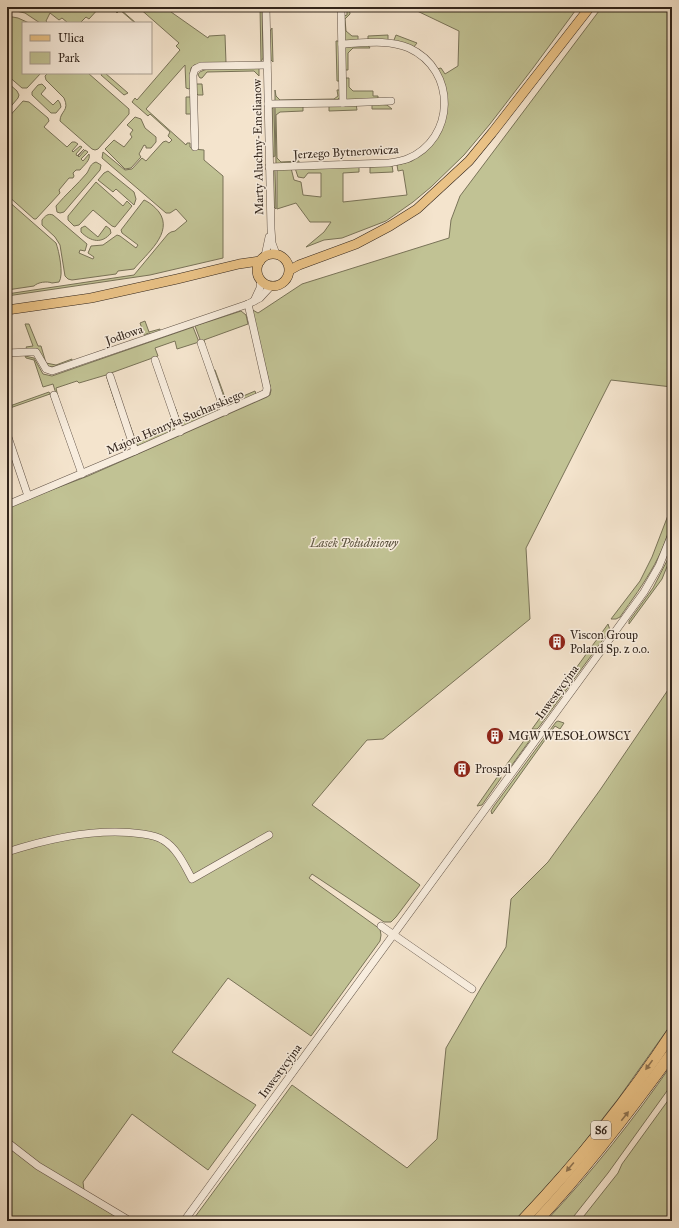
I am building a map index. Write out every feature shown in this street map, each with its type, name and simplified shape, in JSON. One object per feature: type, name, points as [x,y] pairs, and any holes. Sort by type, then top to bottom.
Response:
[{"type":"highway","name":"S6","points":[[522,1221],[559,1180],[607,1122],[672,1033]]},
{"type":"highway","name":"S6","points":[[537,1221],[618,1127],[672,1053]]},
{"type":"main road","points":[[288,266],[299,265],[356,244],[390,226],[417,209],[469,161],[590,7]]},
{"type":"main road","points":[[224,268],[246,269],[259,276],[266,285],[276,286],[286,281],[288,266],[284,258],[276,254],[270,254],[262,259],[258,264],[259,276]]},
{"type":"main road","points":[[7,310],[90,298],[262,259]]},
{"type":"street","name":"Marty Aluchny-Emelianow","points":[[266,7],[271,229],[272,243],[276,254]]},
{"type":"street","points":[[341,8],[343,103]]},
{"type":"street","name":"Jerzego Bytnerowicza","points":[[269,166],[389,163],[407,159],[418,153],[435,136],[444,113],[444,94],[438,76],[426,60],[411,50],[394,43],[342,44]]},
{"type":"street","name":"Marty Aluchny-Emelianow","points":[[195,147],[193,75],[195,69],[201,66],[267,65]]},
{"type":"street","points":[[268,104],[391,101]]},
{"type":"street","name":"Marty Aluchny-Emelianow","points":[[262,259],[271,229]]},
{"type":"street","points":[[251,303],[260,288],[259,276]]},
{"type":"street","points":[[251,303],[260,298],[271,286]]},
{"type":"street","name":"Jodłowa","points":[[7,353],[36,352],[46,369],[52,371],[251,303]]},
{"type":"street","name":"Majora Henryka Sucharskiego","points":[[7,505],[180,432],[255,399],[267,392],[251,303]]},
{"type":"street","points":[[201,343],[226,412]]},
{"type":"street","points":[[155,360],[180,432]]},
{"type":"street","points":[[110,376],[135,451]]},
{"type":"street","points":[[54,395],[82,474]]},
{"type":"street","points":[[7,434],[28,496]]},
{"type":"street","name":"Inwestycyjna","points":[[184,1221],[644,592],[659,566],[672,534]]},
{"type":"street","points":[[7,852],[51,840],[81,834],[103,832],[151,835],[162,839],[169,844],[179,856],[192,879],[270,835]]},
{"type":"street","points":[[380,926],[472,989]]},
{"type":"street","points":[[7,1142],[38,1166],[130,1221]]},
{"type":"green space","points":[[7,7],[100,7],[89,19],[86,17],[81,22],[67,22],[62,18],[59,20],[50,13],[46,21],[47,22],[38,22],[25,13],[7,9]]},
{"type":"green space","points":[[112,7],[123,7],[121,10],[135,22],[120,10],[117,13]]},
{"type":"green space","points":[[138,7],[164,7],[208,38],[209,36],[225,35],[226,63],[194,65],[191,68],[191,87],[189,89],[186,88],[185,65],[146,109],[186,145],[187,143],[190,143],[190,147],[193,149],[204,150],[204,160],[223,176],[223,258],[150,275],[7,296],[7,294],[134,275],[168,234],[175,231],[187,221],[176,209],[170,213],[166,213],[102,158],[103,152],[125,170],[132,169],[142,158],[146,161],[163,142],[166,141],[169,143],[172,140],[168,136],[170,132],[150,114],[148,116],[132,102],[135,98],[137,100],[180,50],[176,46],[179,43]]},
{"type":"green space","points":[[260,7],[262,7],[263,58],[261,62]]},
{"type":"green space","points":[[347,7],[349,7],[350,14],[345,19],[346,31],[352,36],[358,36],[358,41],[345,41],[343,38],[344,16],[347,15]]},
{"type":"green space","points":[[403,7],[578,7],[490,124],[464,155],[431,187],[386,221],[342,238],[324,240],[306,247],[324,232],[331,222],[310,222],[296,203],[277,209],[277,168],[291,168],[294,180],[301,182],[303,195],[321,197],[321,173],[308,173],[304,178],[298,177],[295,168],[359,167],[359,172],[343,173],[343,202],[407,195],[403,170],[398,171],[397,165],[412,161],[417,157],[445,120],[437,69],[441,68],[445,74],[458,66],[459,31],[413,9]]},
{"type":"green space","name":"Lasek Południowy","points":[[602,7],[672,7],[672,387],[611,380],[526,548],[530,619],[383,739],[367,740],[312,805],[420,885],[396,917],[391,922],[384,922],[312,874],[309,878],[380,929],[381,935],[380,941],[311,1036],[228,978],[172,1052],[256,1105],[208,1170],[132,1114],[83,1182],[85,1198],[124,1221],[7,1221],[7,507],[88,476],[270,395],[271,390],[251,309],[258,313],[302,284],[449,238],[451,220],[460,196]]},
{"type":"green space","points":[[7,16],[18,18],[27,22],[22,22],[22,74],[40,74],[27,88],[22,88],[7,75]]},
{"type":"green space","points":[[272,28],[273,62],[271,60],[270,31]]},
{"type":"green space","points":[[388,35],[388,40],[368,41],[368,36]]},
{"type":"green space","points":[[396,35],[417,43],[413,48],[395,42],[394,40]]},
{"type":"green space","points":[[336,41],[339,41],[339,81],[337,81]]},
{"type":"green space","points":[[368,45],[370,48],[353,48],[348,53],[348,70],[345,70],[344,50],[346,47]]},
{"type":"green space","points":[[259,67],[259,76],[254,71],[207,72],[202,78],[198,75],[201,71],[213,68]]},
{"type":"green space","points":[[47,74],[89,74],[129,109],[129,114],[98,149],[92,149],[60,121],[61,115],[66,106],[66,102],[64,98],[46,80],[45,76]]},
{"type":"green space","points":[[106,74],[128,93],[124,95],[101,75]]},
{"type":"green space","points":[[344,78],[349,78],[349,87],[353,91],[373,91],[373,96],[378,96],[378,100],[347,100]]},
{"type":"green space","points":[[7,82],[17,91],[19,95],[7,111]]},
{"type":"green space","points":[[42,84],[46,88],[41,94],[53,105],[58,100],[60,103],[61,107],[56,113],[51,113],[32,95],[32,92],[38,85]]},
{"type":"green space","points":[[196,84],[202,84],[203,95],[198,95],[196,93]]},
{"type":"green space","points":[[275,90],[276,96],[280,100],[334,99],[338,96],[337,90],[340,90],[340,97],[337,100],[275,102]]},
{"type":"green space","points":[[186,97],[191,97],[192,114],[186,114]]},
{"type":"green space","points":[[23,101],[29,102],[48,118],[49,121],[44,127],[67,147],[72,142],[78,144],[72,151],[73,152],[80,146],[82,147],[76,154],[77,156],[84,149],[78,156],[79,157],[85,150],[88,152],[81,159],[83,161],[89,154],[88,160],[85,164],[80,170],[76,170],[73,173],[73,178],[69,178],[59,190],[60,193],[36,219],[34,219],[7,195],[7,119]]},
{"type":"green space","points":[[356,104],[357,110],[329,111],[329,106]]},
{"type":"green space","points":[[303,105],[303,111],[280,112],[276,115],[277,158],[281,162],[299,161],[299,163],[276,164],[275,106]]},
{"type":"green space","points":[[372,105],[387,105],[392,109],[372,109]]},
{"type":"green space","points":[[274,107],[275,156],[273,157],[272,109]]},
{"type":"green space","points":[[135,117],[141,119],[145,128],[156,137],[156,142],[151,148],[146,148],[144,145],[139,154],[141,157],[131,168],[125,169],[105,149],[114,140],[124,147],[132,137],[130,134],[133,130],[127,125]]},
{"type":"green space","points":[[96,162],[101,165],[100,170],[64,212],[57,212],[56,206],[87,173],[91,165]]},
{"type":"green space","points":[[392,165],[393,172],[370,173],[370,167]]},
{"type":"green space","points":[[275,169],[276,209],[274,207],[273,172]]},
{"type":"green space","points":[[108,171],[134,192],[136,199],[134,205],[116,189],[113,192],[98,180]]},
{"type":"green space","points":[[96,182],[123,206],[127,201],[132,206],[115,227],[93,210],[79,225],[74,226],[68,220],[68,216]]},
{"type":"green space","points":[[7,200],[56,243],[60,257],[61,269],[59,282],[43,282],[34,286],[7,290]]},
{"type":"green space","points":[[144,200],[159,212],[163,220],[163,228],[157,243],[134,269],[118,271],[116,274],[72,280],[65,276],[60,245],[55,237],[42,225],[42,220],[44,217],[51,214],[53,215],[87,244],[85,251],[80,250],[79,253],[93,259],[94,257],[88,253],[91,246],[103,245],[117,235],[136,248],[138,245],[122,233],[121,230]]},
{"type":"green space","points":[[85,226],[98,237],[106,226],[110,229],[111,233],[104,239],[93,240],[81,232],[81,228]]},
{"type":"green space","points":[[241,311],[246,315],[248,324],[204,340],[205,344],[201,342],[195,326]]},
{"type":"green space","points":[[145,321],[149,332],[160,329],[160,332],[146,334],[145,337],[140,323]]},
{"type":"green space","points":[[25,324],[29,324],[38,346],[41,346],[46,363],[56,365],[72,359],[72,362],[52,367],[47,366],[37,349],[27,349],[26,347],[33,346]]},
{"type":"green space","points":[[193,327],[199,342],[177,349],[175,341],[155,348],[158,356],[111,373],[115,382],[117,408],[106,375],[79,383],[77,381],[56,388],[57,397],[53,384],[43,387],[34,360],[26,358],[25,356],[34,358],[43,374],[52,376]]},
{"type":"green space","points":[[213,370],[215,370],[227,403],[255,391],[256,394],[232,405],[225,405]]},
{"type":"green space","points":[[49,392],[55,403],[54,404],[50,394],[7,409],[7,407]]},
{"type":"green space","points":[[218,402],[221,407],[219,407],[217,411],[186,426],[181,425],[179,419],[185,421],[217,407]]},
{"type":"green space","points":[[128,420],[135,439],[140,441],[172,426],[174,422],[176,427],[175,430],[136,446]]},
{"type":"green space","points":[[672,505],[671,521],[667,536],[655,564],[620,617],[611,619],[640,581],[652,557]]},
{"type":"green space","points":[[672,551],[662,579],[629,624],[629,621],[653,588]]},
{"type":"green space","points":[[608,624],[610,630],[539,727],[537,729],[532,729]]},
{"type":"green space","points":[[672,684],[672,1023],[618,1099],[571,1159],[515,1221],[192,1221],[292,1085],[407,1168],[437,1139],[446,1048],[506,947],[511,899],[548,862],[600,790]]},
{"type":"green space","points":[[558,721],[564,723],[560,729],[555,726],[492,814],[491,811],[494,806]]},
{"type":"green space","points":[[528,735],[530,740],[509,769],[504,768]]},
{"type":"green space","points":[[500,773],[501,778],[482,805],[477,806]]},
{"type":"green space","points":[[672,1064],[672,1084],[608,1173],[570,1221],[546,1221],[580,1184],[612,1145]]},
{"type":"green space","points":[[672,1095],[672,1221],[580,1221],[618,1173],[622,1164]]},
{"type":"place","name":"Viscon Group Poland Sp. z o.o.","points":[[557,642]]},
{"type":"place","name":"MGW WESOŁOWSCY","points":[[495,736]]},
{"type":"place","name":"Prospal","points":[[462,769]]}]
